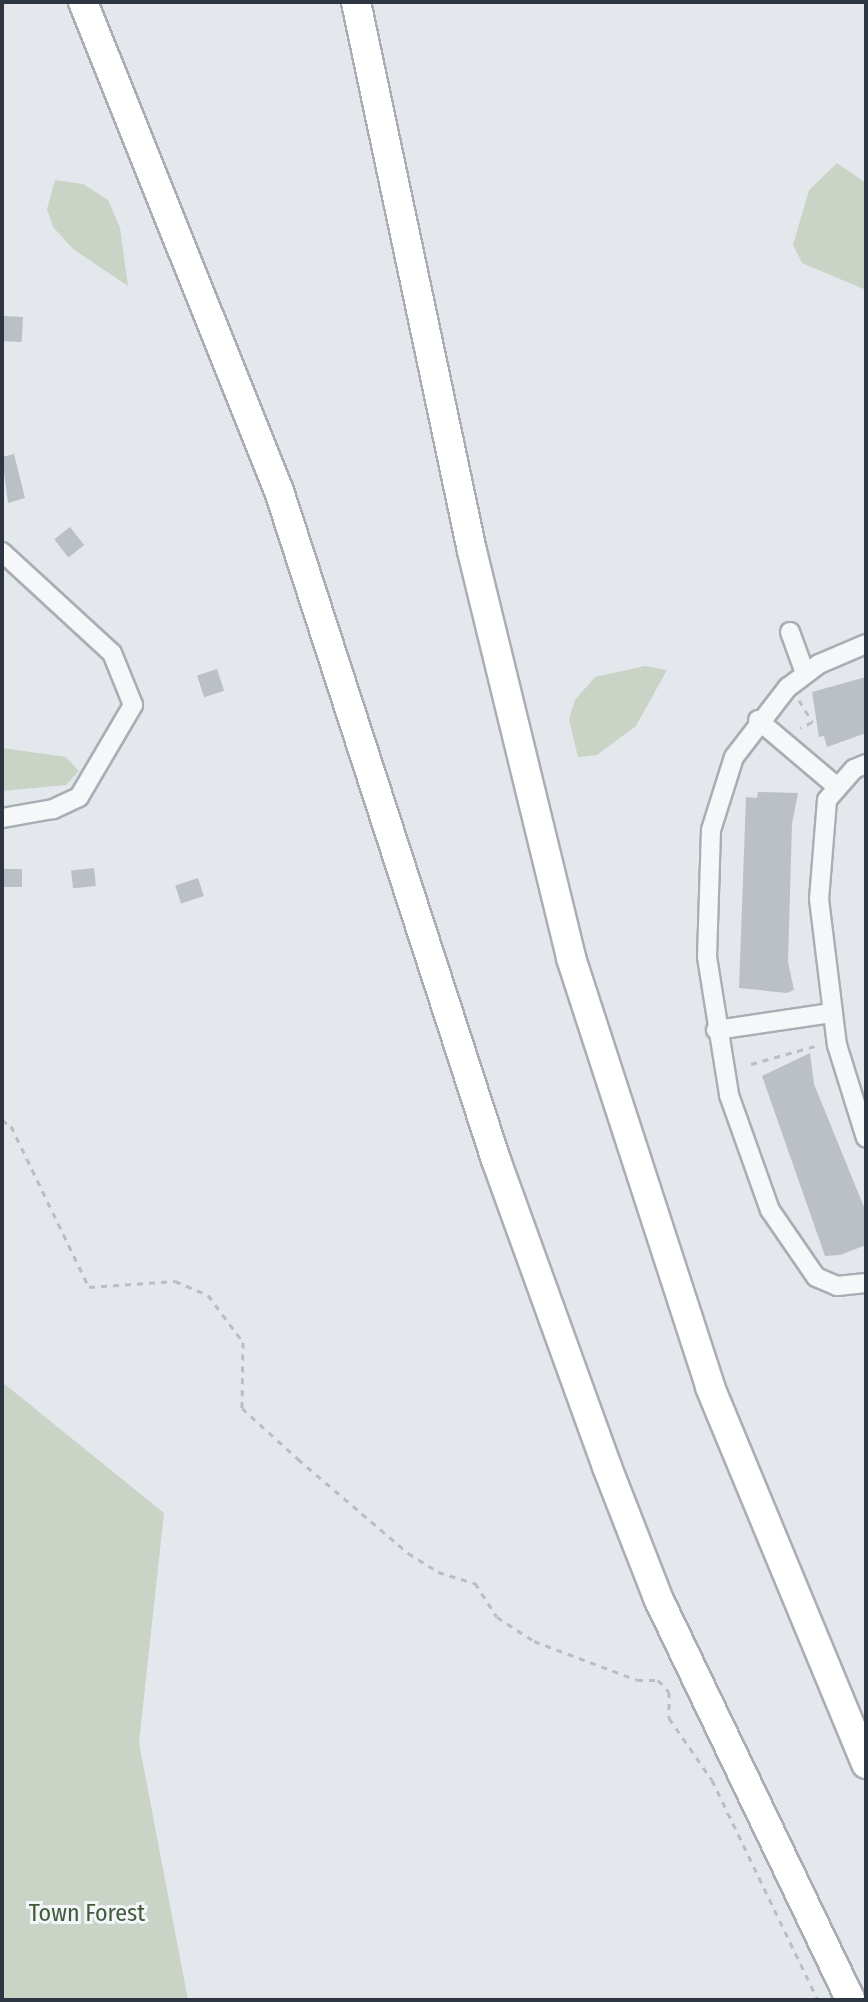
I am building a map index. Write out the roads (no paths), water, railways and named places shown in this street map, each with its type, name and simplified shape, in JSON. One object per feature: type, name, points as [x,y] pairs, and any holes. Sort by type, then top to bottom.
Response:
[{"type":"highway","points":[[83,2],[279,491],[496,1160],[602,1453],[658,1598],[848,1993]]},
{"type":"highway","points":[[356,2],[475,565],[571,958],[710,1387],[866,1764]]},
{"type":"street","points":[[2,552],[112,653],[133,705],[79,797],[53,809],[2,818]]},
{"type":"street","points":[[790,632],[805,673]]},
{"type":"street","points":[[866,644],[805,673],[758,720],[727,772],[711,830],[707,957],[716,1030],[747,1154],[785,1236],[816,1277],[837,1286],[866,1283]]},
{"type":"street","points":[[758,720],[836,786]]},
{"type":"street","points":[[866,764],[836,786],[827,800],[820,864],[820,931],[831,1013],[866,1138]]},
{"type":"street","points":[[716,1030],[831,1013]]},
{"type":"park label","name":"Town Forest","points":[[87,1914]]}]
